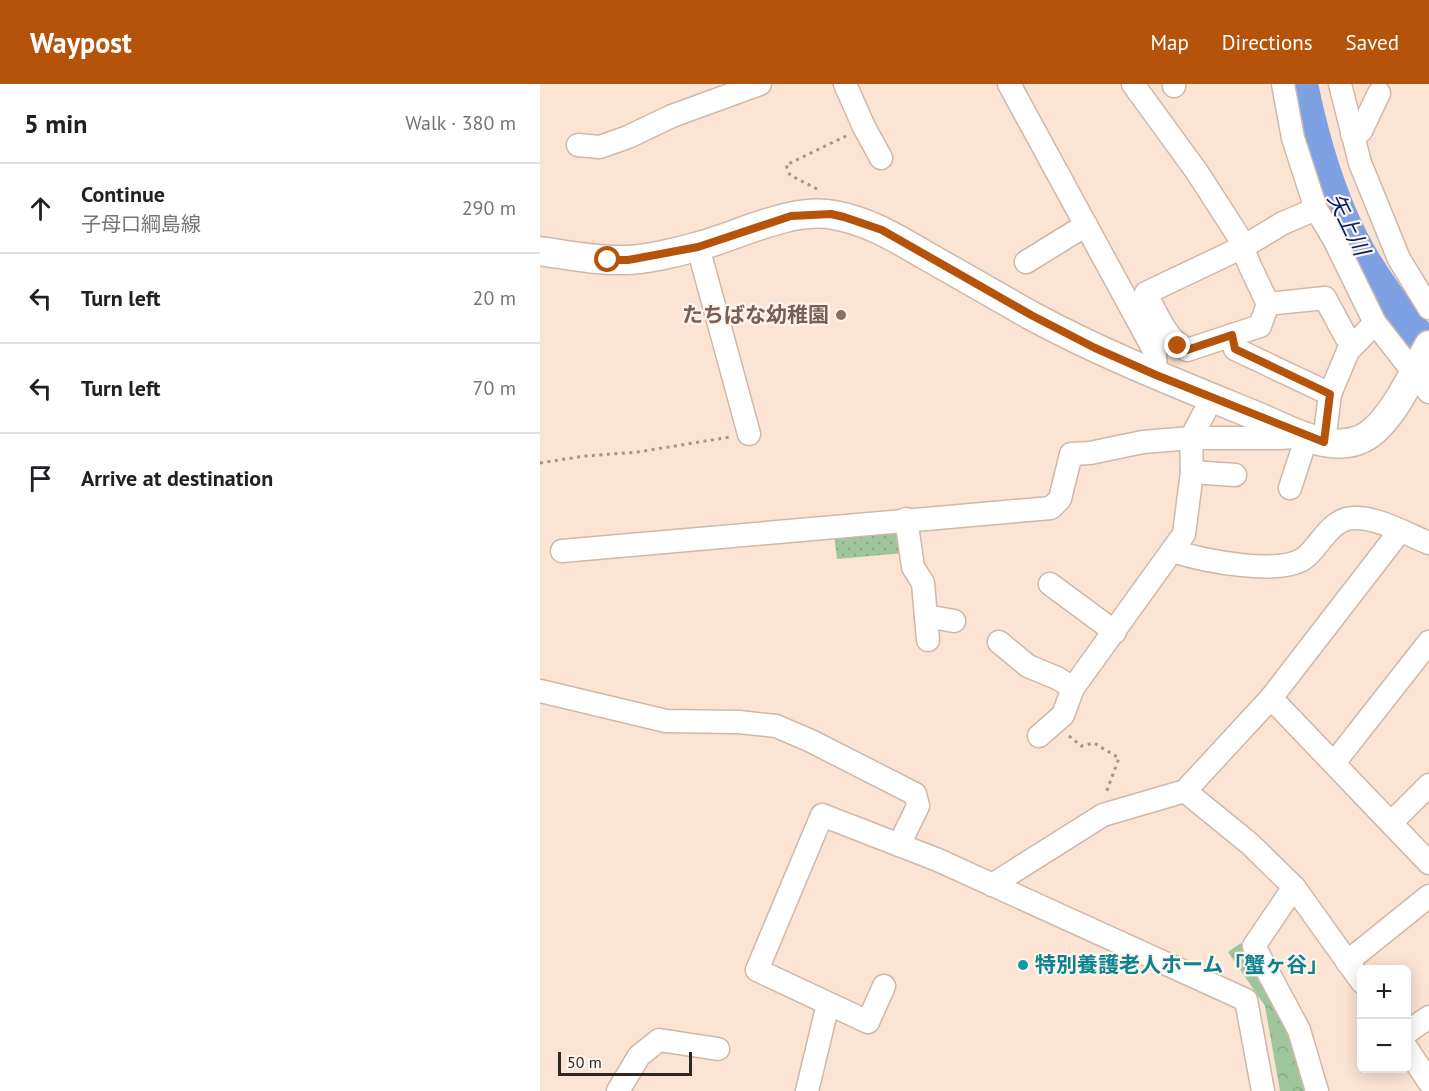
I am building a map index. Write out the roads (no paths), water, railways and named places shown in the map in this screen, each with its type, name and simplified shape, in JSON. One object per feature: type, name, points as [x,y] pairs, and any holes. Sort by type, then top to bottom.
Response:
[{"type":"main road","points":[[541,249],[608,260],[628,260],[698,247],[791,216],[831,214],[882,230],[1031,315],[1095,348],[1315,439],[1348,443],[1365,438],[1396,405],[1421,370]]},
{"type":"street","points":[[578,145],[600,147],[628,137],[672,116],[760,84]]},
{"type":"street","points":[[845,84],[881,158]]},
{"type":"street","points":[[1009,84],[1155,352],[1156,375]]},
{"type":"street","points":[[1133,84],[1197,172],[1237,234],[1243,247],[1250,266],[1268,304],[1260,326],[1187,350],[1178,346],[1146,293],[1243,247],[1283,223],[1316,209]]},
{"type":"street","points":[[1283,84],[1293,138],[1316,209],[1335,241],[1375,323],[1421,370]]},
{"type":"street","points":[[1340,84],[1360,163],[1399,259],[1429,308]]},
{"type":"street","points":[[1352,134],[1361,131],[1379,93]]},
{"type":"street","points":[[1026,262],[1086,225]]},
{"type":"street","points":[[698,247],[749,434]]},
{"type":"street","points":[[1268,304],[1325,298],[1346,337],[1354,343]]},
{"type":"street","points":[[1290,488],[1315,439],[1348,351],[1375,323]]},
{"type":"street","points":[[1232,335],[1235,349],[1330,394]]},
{"type":"street","points":[[1039,736],[1063,715],[1072,688],[1184,534],[1192,472],[1191,438],[1212,398]]},
{"type":"street","points":[[562,551],[1051,508],[1060,499],[1071,453],[1090,453],[1143,442],[1191,438],[1315,439]]},
{"type":"street","points":[[1192,472],[1235,475]]},
{"type":"street","points":[[1173,551],[1197,558],[1250,566],[1293,564],[1306,558],[1338,522],[1364,517],[1429,543]]},
{"type":"street","points":[[906,519],[913,567],[922,583],[928,640]]},
{"type":"street","points":[[992,885],[1103,815],[1185,791],[1271,698],[1400,531]]},
{"type":"street","points":[[1050,584],[1114,632]]},
{"type":"street","points":[[926,616],[954,621]]},
{"type":"street","points":[[999,642],[1028,666],[1057,678],[1072,688]]},
{"type":"street","points":[[1334,763],[1429,642]]},
{"type":"street","points":[[540,691],[666,721],[739,722],[776,726],[811,741],[915,794],[918,806],[899,846]]},
{"type":"street","points":[[1271,698],[1429,863]]},
{"type":"street","points":[[1391,823],[1429,785]]},
{"type":"street","points":[[1185,791],[1250,844],[1294,887],[1357,975]]},
{"type":"street","points":[[884,986],[868,1022],[757,970],[822,815],[938,860],[1246,1000],[1263,1091]]},
{"type":"street","points":[[1294,887],[1254,946],[1299,1030],[1317,1091]]},
{"type":"street","points":[[1347,962],[1429,896]]},
{"type":"street","points":[[807,1091],[828,1004]]},
{"type":"street","points":[[1411,1030],[1429,1017]]},
{"type":"street","points":[[618,1091],[639,1056],[659,1040],[718,1049]]},
{"type":"street","points":[[1411,1053],[1429,1082]]},
{"type":"waterway","name":"矢上川","points":[[1302,84],[1322,164],[1353,240],[1379,283],[1429,349]]},
{"type":"place","name":"たちばな幼稚園","points":[[841,315]]},
{"type":"place","name":"特別養護老人ホーム「蟹ヶ谷」","points":[[1023,965]]}]
